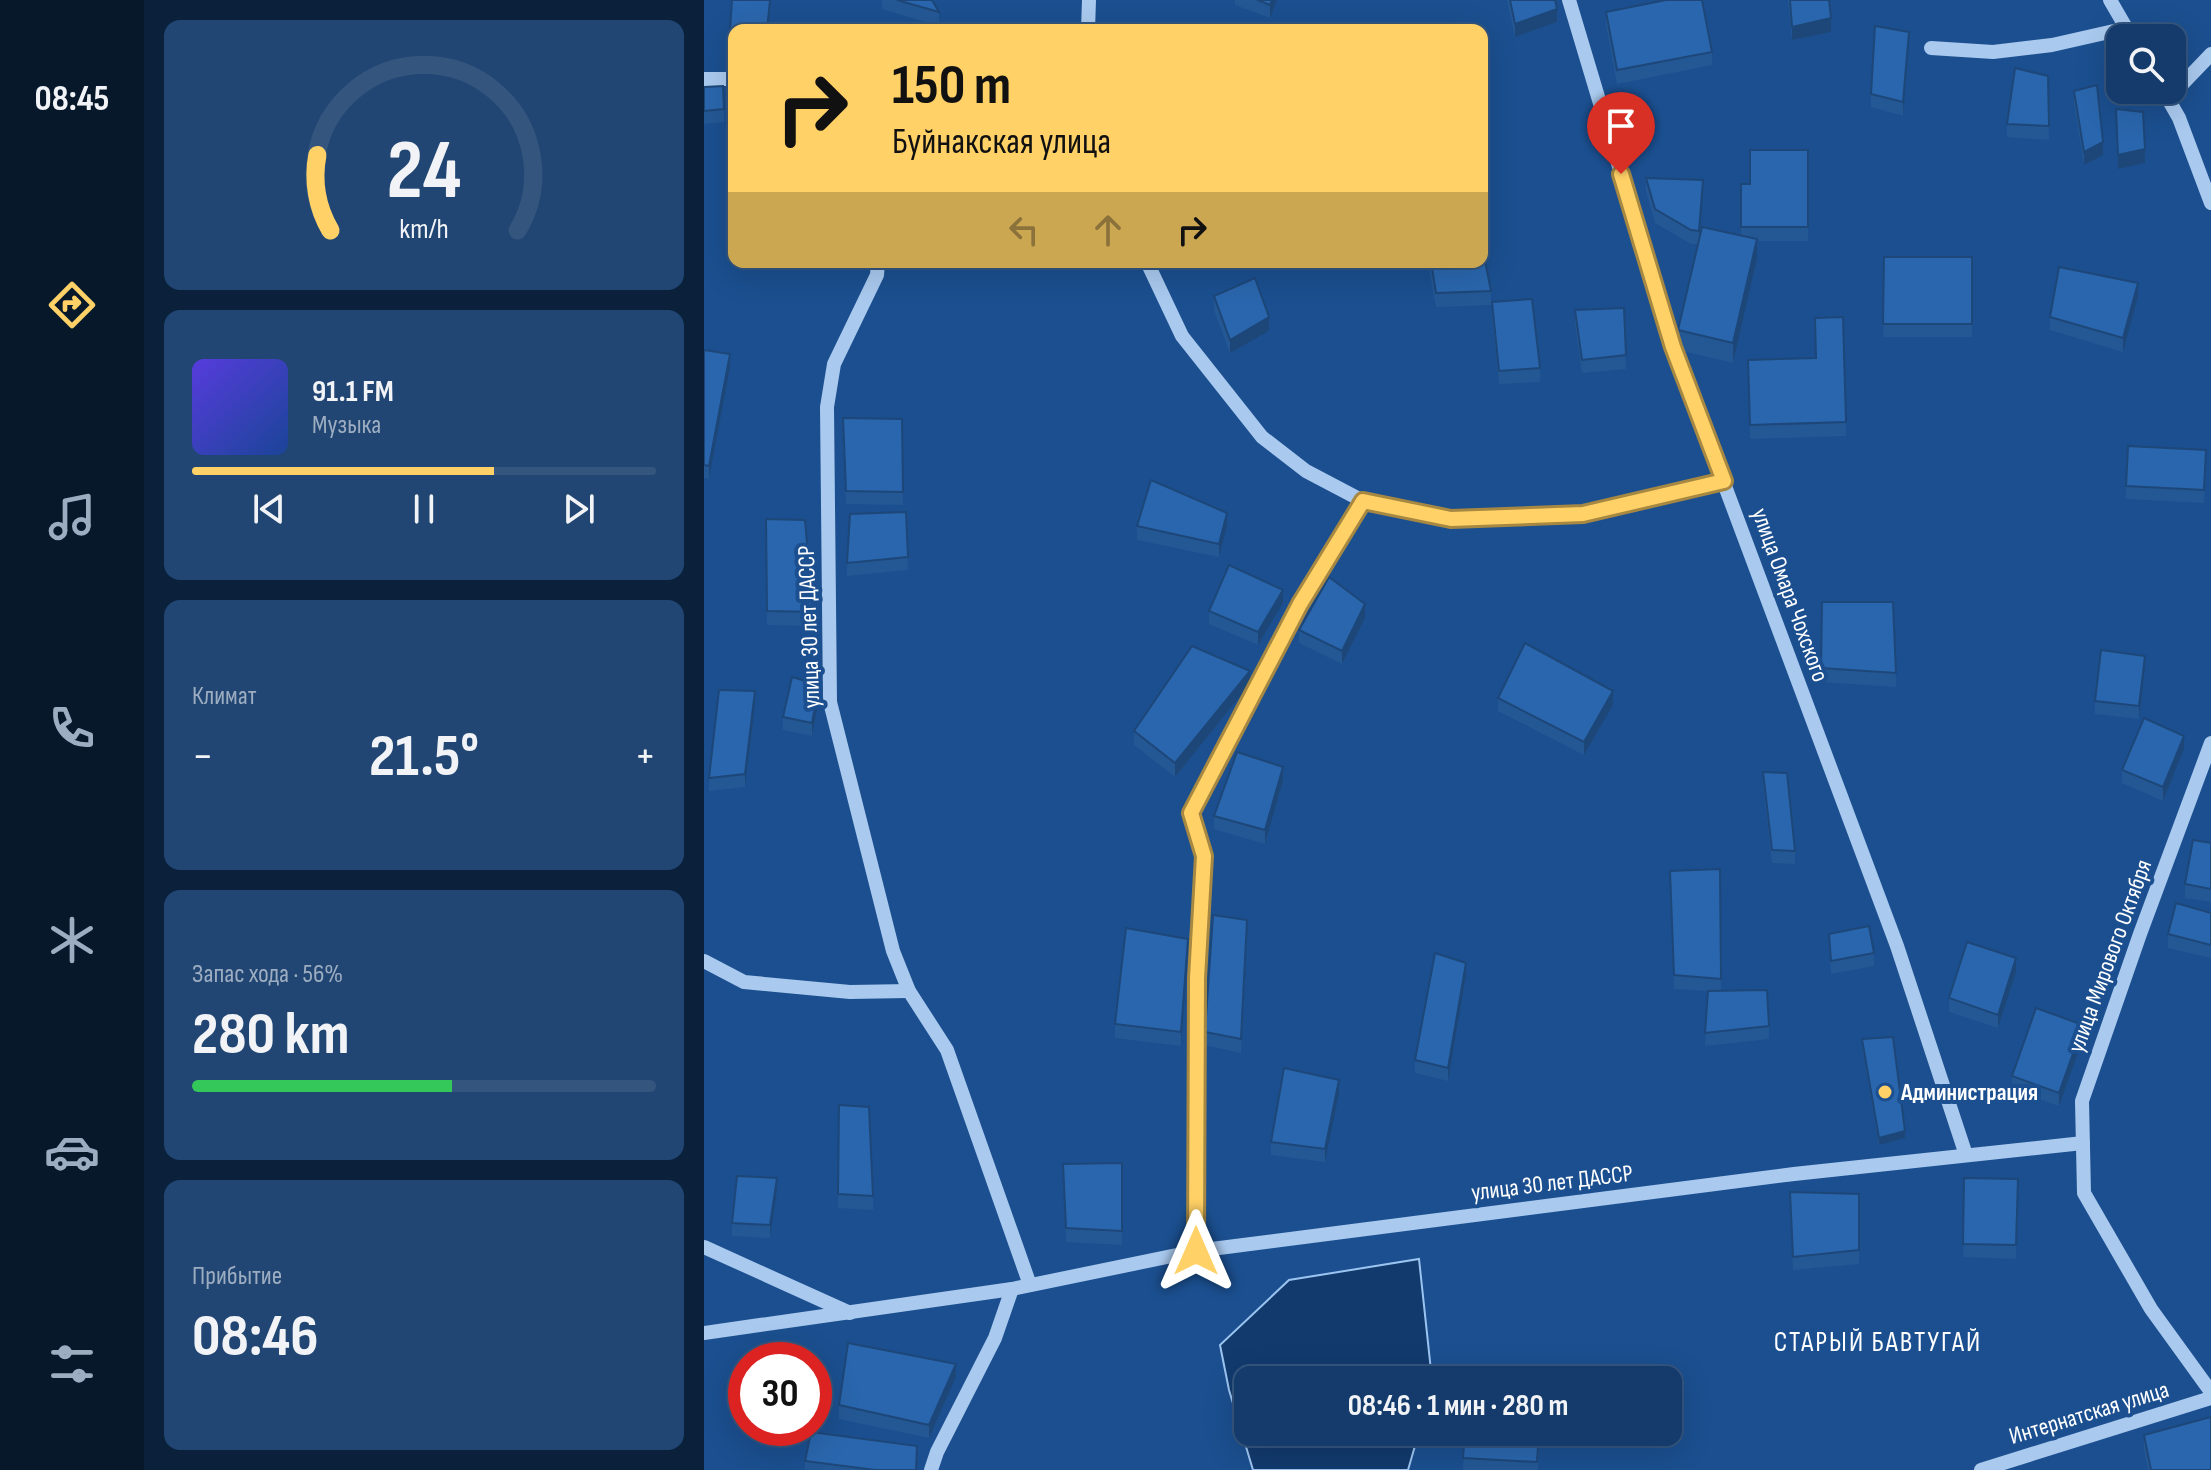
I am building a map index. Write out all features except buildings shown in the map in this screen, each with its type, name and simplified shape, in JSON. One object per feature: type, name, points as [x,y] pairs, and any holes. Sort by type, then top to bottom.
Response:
[{"type":"street","points":[[1088,24],[1089,0]]},
{"type":"street","name":"улица Омара Чохского","points":[[1569,0],[1673,347],[1897,946],[1966,1155]]},
{"type":"street","points":[[2110,0],[2125,24]]},
{"type":"street","points":[[1931,48],[1993,52],[2106,37]]},
{"type":"street","points":[[2186,76],[2211,54]]},
{"type":"street","points":[[704,79],[728,79]]},
{"type":"street","points":[[2171,104],[2211,203]]},
{"type":"street","name":"улица 30 лет ДАССР","points":[[878,268],[877,275],[834,364],[827,407],[830,702],[893,951],[909,991],[947,1050],[1030,1285]]},
{"type":"street","points":[[1150,268],[1182,336],[1262,437],[1306,471],[1363,501],[1451,519],[1583,514],[1724,481]]},
{"type":"street","points":[[1196,1251],[1197,978],[1204,856],[1191,813],[1300,604],[1363,501]]},
{"type":"street","name":"улица Мирового Октября","points":[[2211,743],[2082,1101],[2084,1193],[2151,1309],[2211,1395]]},
{"type":"street","points":[[704,961],[744,982],[850,992],[909,991]]},
{"type":"street","name":"улица 30 лет ДАССР","points":[[704,1333],[1012,1289],[1196,1251],[1794,1174],[2083,1143]]},
{"type":"street","points":[[704,1247],[850,1313]]},
{"type":"street","points":[[931,1470],[937,1452],[995,1338],[1012,1289]]},
{"type":"street","name":"Интернатская улица","points":[[1981,1470],[2211,1395]]},
{"type":"water","points":[[1419,1259],[1430,1366],[1234,1366],[1234,1407],[1220,1345],[1289,1280]]},
{"type":"water","points":[[1246,1446],[1415,1446],[1408,1470],[1253,1470]]},
{"type":"place","name":"Администрация","points":[[1885,1092]]},
{"type":"district","name":"СТАРЫЙ БАВТУГАЙ","points":[[1878,1342]]},
{"type":"route","points":[[1196,1251],[1197,978],[1204,856],[1191,813],[1300,604],[1363,501],[1451,519],[1583,514],[1724,481],[1673,347],[1621,174]]}]
